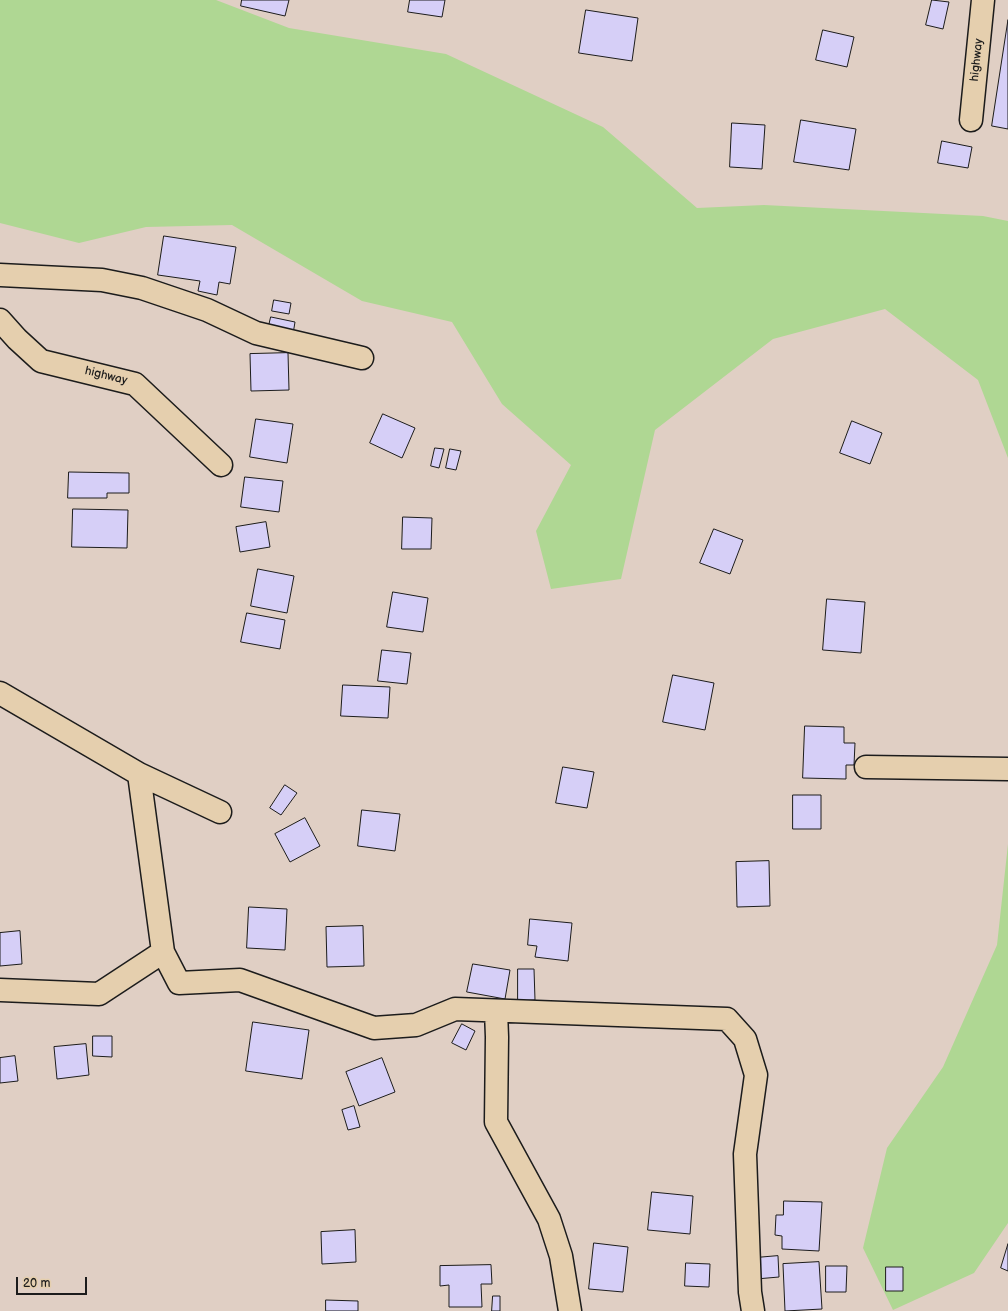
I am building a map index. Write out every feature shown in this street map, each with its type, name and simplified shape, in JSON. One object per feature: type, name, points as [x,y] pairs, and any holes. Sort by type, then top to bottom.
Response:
[{"type":"street","name":"highway","points":[[971,120],[983,0]]},
{"type":"street","points":[[0,275],[102,280],[142,288],[207,310],[256,333],[362,358]]},
{"type":"street","name":"highway","points":[[0,320],[17,339],[41,361],[135,384],[221,465]]},
{"type":"street","points":[[0,693],[139,774],[220,812]]},
{"type":"street","points":[[866,767],[1008,769]]},
{"type":"street","points":[[139,774],[163,952],[179,983],[240,980],[374,1028],[416,1025],[455,1009],[727,1020],[745,1039],[756,1075],[745,1154],[750,1292],[753,1311]]},
{"type":"street","points":[[0,990],[99,994],[163,952]]},
{"type":"street","points":[[496,1011],[496,1122],[549,1219],[561,1256],[570,1311]]},
{"type":"green space","points":[[0,0],[216,0],[289,28],[446,54],[603,127],[697,208],[764,205],[983,216],[1008,221],[1008,458],[978,380],[885,309],[773,339],[655,430],[621,579],[551,589],[536,531],[571,465],[502,404],[452,322],[362,301],[232,225],[146,227],[79,243],[0,223]]},
{"type":"green space","points":[[1008,844],[1008,1223],[974,1273],[893,1310],[863,1248],[887,1148],[943,1067],[997,945]]},
{"type":"building","points":[[242,0],[289,0],[285,16],[241,6]]},
{"type":"building","points":[[410,0],[445,0],[442,17],[408,12]]},
{"type":"building","points":[[932,0],[949,2],[943,29],[926,25]]},
{"type":"building","points":[[586,10],[638,18],[632,61],[579,53]]},
{"type":"building","points":[[1008,20],[1008,129],[992,126]]},
{"type":"building","points":[[823,30],[854,37],[847,67],[816,60]]},
{"type":"building","points":[[801,120],[856,129],[849,170],[794,162]]},
{"type":"building","points":[[732,123],[765,125],[762,169],[730,167]]},
{"type":"building","points":[[942,141],[972,147],[968,168],[938,163]]},
{"type":"building","points":[[164,236],[236,247],[230,284],[219,282],[217,295],[198,291],[200,281],[158,275]]},
{"type":"building","points":[[274,300],[291,303],[289,314],[272,311]]},
{"type":"building","points":[[271,317],[295,322],[293,334],[268,330]]},
{"type":"building","points":[[288,353],[289,390],[251,391],[250,354]]},
{"type":"building","points":[[383,414],[415,428],[402,458],[370,443]]},
{"type":"building","points":[[256,419],[293,424],[287,463],[250,457]]},
{"type":"building","points":[[852,421],[882,433],[870,464],[840,453]]},
{"type":"building","points":[[435,448],[444,449],[439,468],[431,466]]},
{"type":"building","points":[[450,449],[461,451],[456,470],[446,468]]},
{"type":"building","points":[[69,472],[129,473],[129,493],[107,493],[107,498],[68,498]]},
{"type":"building","points":[[245,477],[283,481],[279,512],[241,507]]},
{"type":"building","points":[[73,509],[128,510],[127,548],[72,547]]},
{"type":"building","points":[[403,517],[432,518],[431,549],[402,549]]},
{"type":"building","points":[[266,522],[270,547],[240,552],[236,527]]},
{"type":"building","points":[[714,529],[743,540],[730,574],[700,563]]},
{"type":"building","points":[[258,569],[294,576],[287,613],[251,606]]},
{"type":"building","points":[[393,592],[428,598],[423,632],[387,627]]},
{"type":"building","points":[[827,599],[865,602],[861,653],[823,650]]},
{"type":"building","points":[[247,613],[285,620],[280,649],[241,642]]},
{"type":"building","points":[[382,650],[411,653],[407,684],[378,681]]},
{"type":"building","points":[[673,675],[714,683],[705,730],[663,722]]},
{"type":"building","points":[[343,685],[390,687],[388,718],[341,716]]},
{"type":"building","points":[[805,726],[844,727],[844,743],[855,743],[854,765],[846,765],[846,779],[803,778]]},
{"type":"building","points":[[563,767],[594,772],[587,808],[556,803]]},
{"type":"building","points":[[285,785],[297,793],[281,815],[270,808]]},
{"type":"building","points":[[793,795],[821,795],[821,829],[793,829]]},
{"type":"building","points":[[362,810],[400,814],[395,851],[358,846]]},
{"type":"building","points":[[305,818],[320,846],[290,862],[275,834]]},
{"type":"building","points":[[769,861],[770,906],[737,907],[736,862]]},
{"type":"building","points":[[249,907],[287,909],[285,950],[247,948]]},
{"type":"building","points":[[530,919],[572,923],[568,961],[535,957],[537,946],[528,945]]},
{"type":"building","points":[[363,926],[364,966],[327,967],[326,927]]},
{"type":"building","points":[[20,931],[22,964],[0,966],[0,933]]},
{"type":"building","points":[[473,964],[510,970],[505,999],[467,992]]},
{"type":"building","points":[[518,969],[534,969],[535,1000],[518,1001]]},
{"type":"building","points":[[253,1022],[309,1030],[302,1079],[246,1071]]},
{"type":"building","points":[[462,1024],[475,1031],[466,1050],[452,1043]]},
{"type":"building","points":[[93,1036],[112,1036],[112,1057],[93,1056]]},
{"type":"building","points":[[86,1044],[89,1075],[57,1079],[54,1047]]},
{"type":"building","points":[[15,1056],[18,1081],[0,1083],[0,1058]]},
{"type":"building","points":[[382,1058],[395,1092],[359,1106],[346,1072]]},
{"type":"building","points":[[354,1106],[360,1127],[348,1130],[342,1110]]},
{"type":"building","points":[[652,1192],[693,1196],[690,1234],[648,1230]]},
{"type":"building","points":[[784,1201],[822,1202],[819,1251],[782,1249],[782,1236],[775,1235],[776,1215],[783,1215]]},
{"type":"building","points":[[355,1230],[356,1262],[322,1264],[321,1232]]},
{"type":"building","points":[[594,1243],[628,1247],[623,1292],[589,1289]]},
{"type":"building","points":[[1008,1244],[1008,1271],[1001,1268]]},
{"type":"building","points":[[778,1256],[779,1277],[756,1279],[755,1258]]},
{"type":"building","points":[[819,1262],[822,1309],[785,1311],[783,1264]]},
{"type":"building","points":[[686,1263],[710,1264],[709,1287],[685,1286]]},
{"type":"building","points":[[491,1265],[492,1284],[481,1284],[482,1307],[449,1307],[449,1285],[440,1286],[440,1266]]},
{"type":"building","points":[[826,1266],[847,1266],[846,1292],[826,1292]]},
{"type":"building","points":[[886,1267],[903,1267],[903,1291],[886,1291]]},
{"type":"building","points":[[493,1296],[500,1296],[500,1311],[492,1311]]},
{"type":"building","points":[[326,1300],[358,1301],[358,1311],[326,1311]]}]
